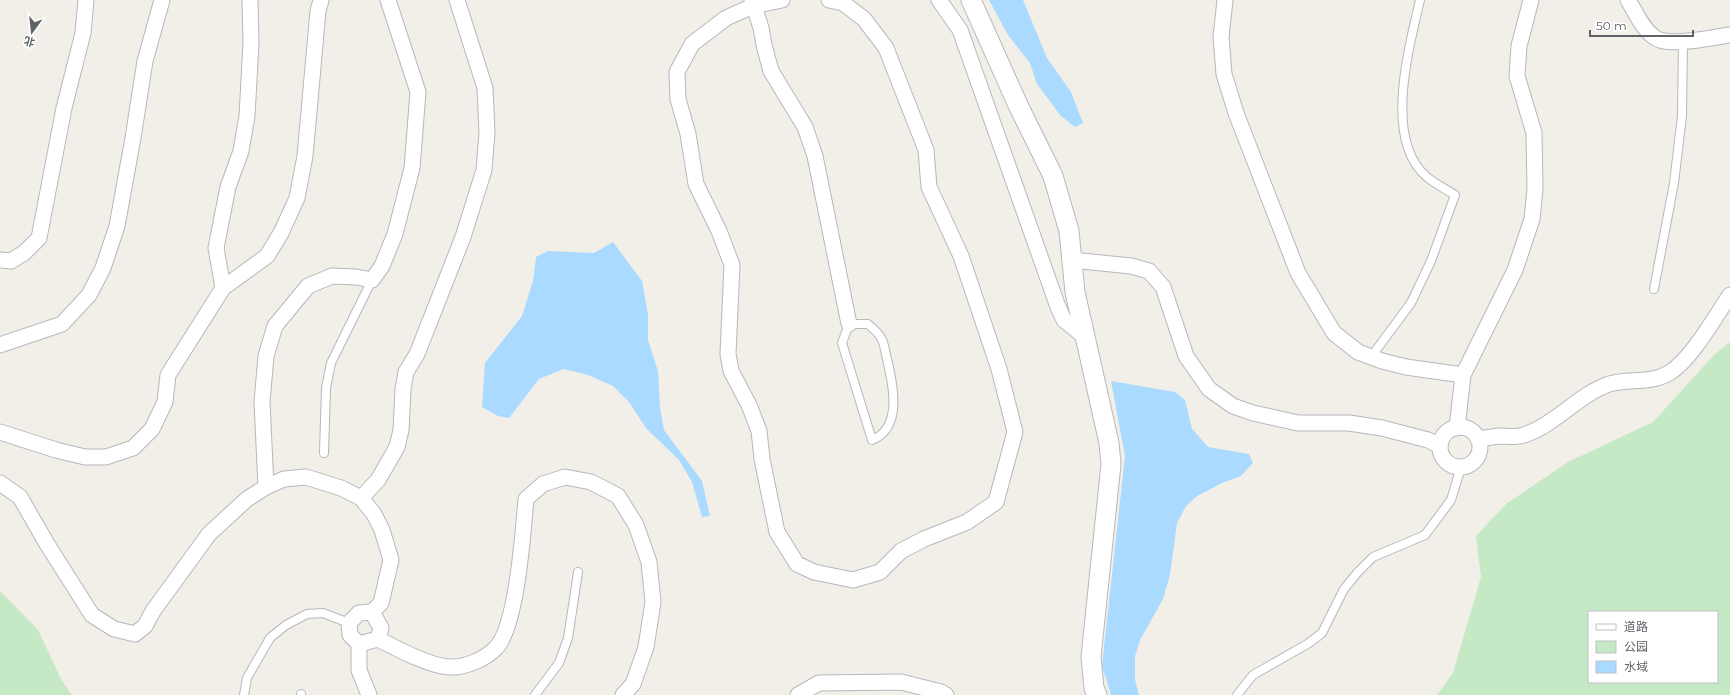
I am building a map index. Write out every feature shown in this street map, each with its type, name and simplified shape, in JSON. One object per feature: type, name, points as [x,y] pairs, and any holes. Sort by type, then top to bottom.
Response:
[{"type":"street","points":[[0,260],[11,261],[24,253],[39,238],[64,108],[83,33],[86,0]]},
{"type":"street","points":[[0,345],[62,324],[89,295],[103,268],[117,226],[145,61],[162,0]]},
{"type":"street","points":[[223,288],[216,248],[228,187],[241,151],[247,116],[251,43],[250,0]]},
{"type":"street","points":[[0,432],[56,450],[85,457],[106,457],[133,448],[152,429],[165,402],[168,375],[223,288],[267,256],[281,232],[297,198],[305,156],[318,11],[321,0]]},
{"type":"street","points":[[266,487],[262,402],[266,356],[275,326],[308,286],[332,276],[356,277],[372,280],[382,266],[395,234],[410,175],[418,92],[388,0]]},
{"type":"street","points":[[361,498],[378,480],[397,447],[401,430],[403,389],[406,372],[417,354],[463,237],[484,170],[487,133],[485,88],[457,0]]},
{"type":"street","points":[[782,0],[753,3],[726,18],[692,44],[677,72],[678,99],[688,134],[696,184],[719,231],[732,265],[728,354],[731,371],[749,405],[759,430],[762,459],[777,532],[796,564],[814,572],[853,580],[880,572],[900,551],[924,539],[967,522],[996,502],[1015,432],[999,370],[961,256],[929,187],[926,150],[886,48],[864,19],[843,3],[829,0]]},
{"type":"street","points":[[939,0],[960,30],[1058,307],[1064,320],[1086,338]]},
{"type":"street","points":[[971,0],[1018,105],[1052,176],[1069,231],[1076,292],[1109,443],[1111,464],[1091,657],[1094,688],[1097,695]]},
{"type":"street","points":[[1225,0],[1221,37],[1224,74],[1236,113],[1298,273],[1334,333],[1358,352],[1371,357],[1406,368],[1463,375]]},
{"type":"street","points":[[1457,428],[1463,375],[1515,270],[1532,218],[1535,189],[1534,134],[1517,76],[1519,46],[1531,0]]},
{"type":"street","points":[[1628,0],[1643,26],[1656,39],[1669,42],[1730,35]]},
{"type":"street","points":[[753,3],[761,28],[771,71],[805,127],[815,156],[849,324]]},
{"type":"street","points":[[1072,260],[1130,266],[1149,271],[1163,287],[1186,356],[1209,389],[1233,406],[1253,413],[1298,423],[1349,422],[1382,428],[1428,440],[1440,446]]},
{"type":"street","points":[[1478,439],[1497,436],[1522,436],[1539,429],[1587,396],[1609,384],[1650,379],[1668,373],[1690,354],[1730,295]]},
{"type":"street","points":[[1457,428],[1470,430],[1478,439],[1480,446],[1477,458],[1473,463],[1461,467],[1454,466],[1444,459],[1440,446],[1445,434],[1457,428]]},
{"type":"street","points":[[0,483],[20,497],[47,544],[92,615],[114,629],[135,634],[145,626],[153,612],[209,534],[247,499],[266,487],[284,479],[306,477],[341,488],[361,498],[374,514],[382,530],[391,560],[381,603],[372,612],[359,613],[349,623],[350,635],[359,644],[359,670],[369,695]]},
{"type":"street","points":[[359,644],[378,639],[422,660],[449,667],[475,662],[496,647],[507,628],[515,596],[526,499],[544,484],[565,477],[591,482],[618,496],[636,525],[649,562],[653,602],[646,647],[633,684],[623,695]]},
{"type":"street","points":[[372,612],[381,628],[378,639]]},
{"type":"street","points":[[798,695],[819,683],[901,682],[941,692],[946,695]]},
{"type":"lane","points":[[1371,357],[1411,303],[1431,261],[1456,195],[1426,177],[1409,154],[1402,123],[1404,81],[1420,0]]},
{"type":"lane","points":[[1654,289],[1674,183],[1682,116],[1683,41]]},
{"type":"lane","points":[[324,453],[326,388],[331,363],[372,280]]},
{"type":"lane","points":[[849,324],[868,324],[881,338],[891,376],[894,407],[892,414],[888,426],[879,437],[872,440],[842,343],[845,331],[849,324]]},
{"type":"lane","points":[[1237,695],[1253,675],[1309,643],[1322,633],[1344,590],[1358,572],[1373,557],[1425,535],[1451,500],[1461,467]]},
{"type":"lane","points":[[535,695],[559,663],[568,638],[578,572]]},
{"type":"lane","points":[[244,695],[247,678],[270,638],[286,625],[307,614],[323,613],[349,623]]},
{"type":"green space","points":[[1730,342],[1730,695],[1437,695],[1453,673],[1481,577],[1476,536],[1506,504],[1568,462],[1653,422],[1714,355]]},
{"type":"green space","points":[[0,591],[38,630],[62,681],[72,695],[0,695]]},
{"type":"water","points":[[989,0],[1023,0],[1047,58],[1071,92],[1083,123],[1075,127],[1061,116],[1037,84],[1030,63],[1008,35]]},
{"type":"water","points":[[613,242],[642,281],[648,314],[648,340],[658,371],[660,408],[664,430],[702,481],[710,516],[702,517],[692,482],[679,460],[646,428],[629,402],[613,386],[588,375],[564,369],[539,379],[509,418],[498,416],[482,407],[485,363],[522,316],[533,281],[536,257],[548,251],[594,253]]},
{"type":"water","points":[[1111,381],[1175,392],[1185,400],[1192,429],[1208,447],[1249,454],[1253,463],[1241,476],[1222,483],[1197,496],[1186,506],[1177,523],[1170,575],[1163,599],[1140,640],[1135,656],[1135,680],[1139,695],[1111,695],[1102,666],[1125,456]]}]
